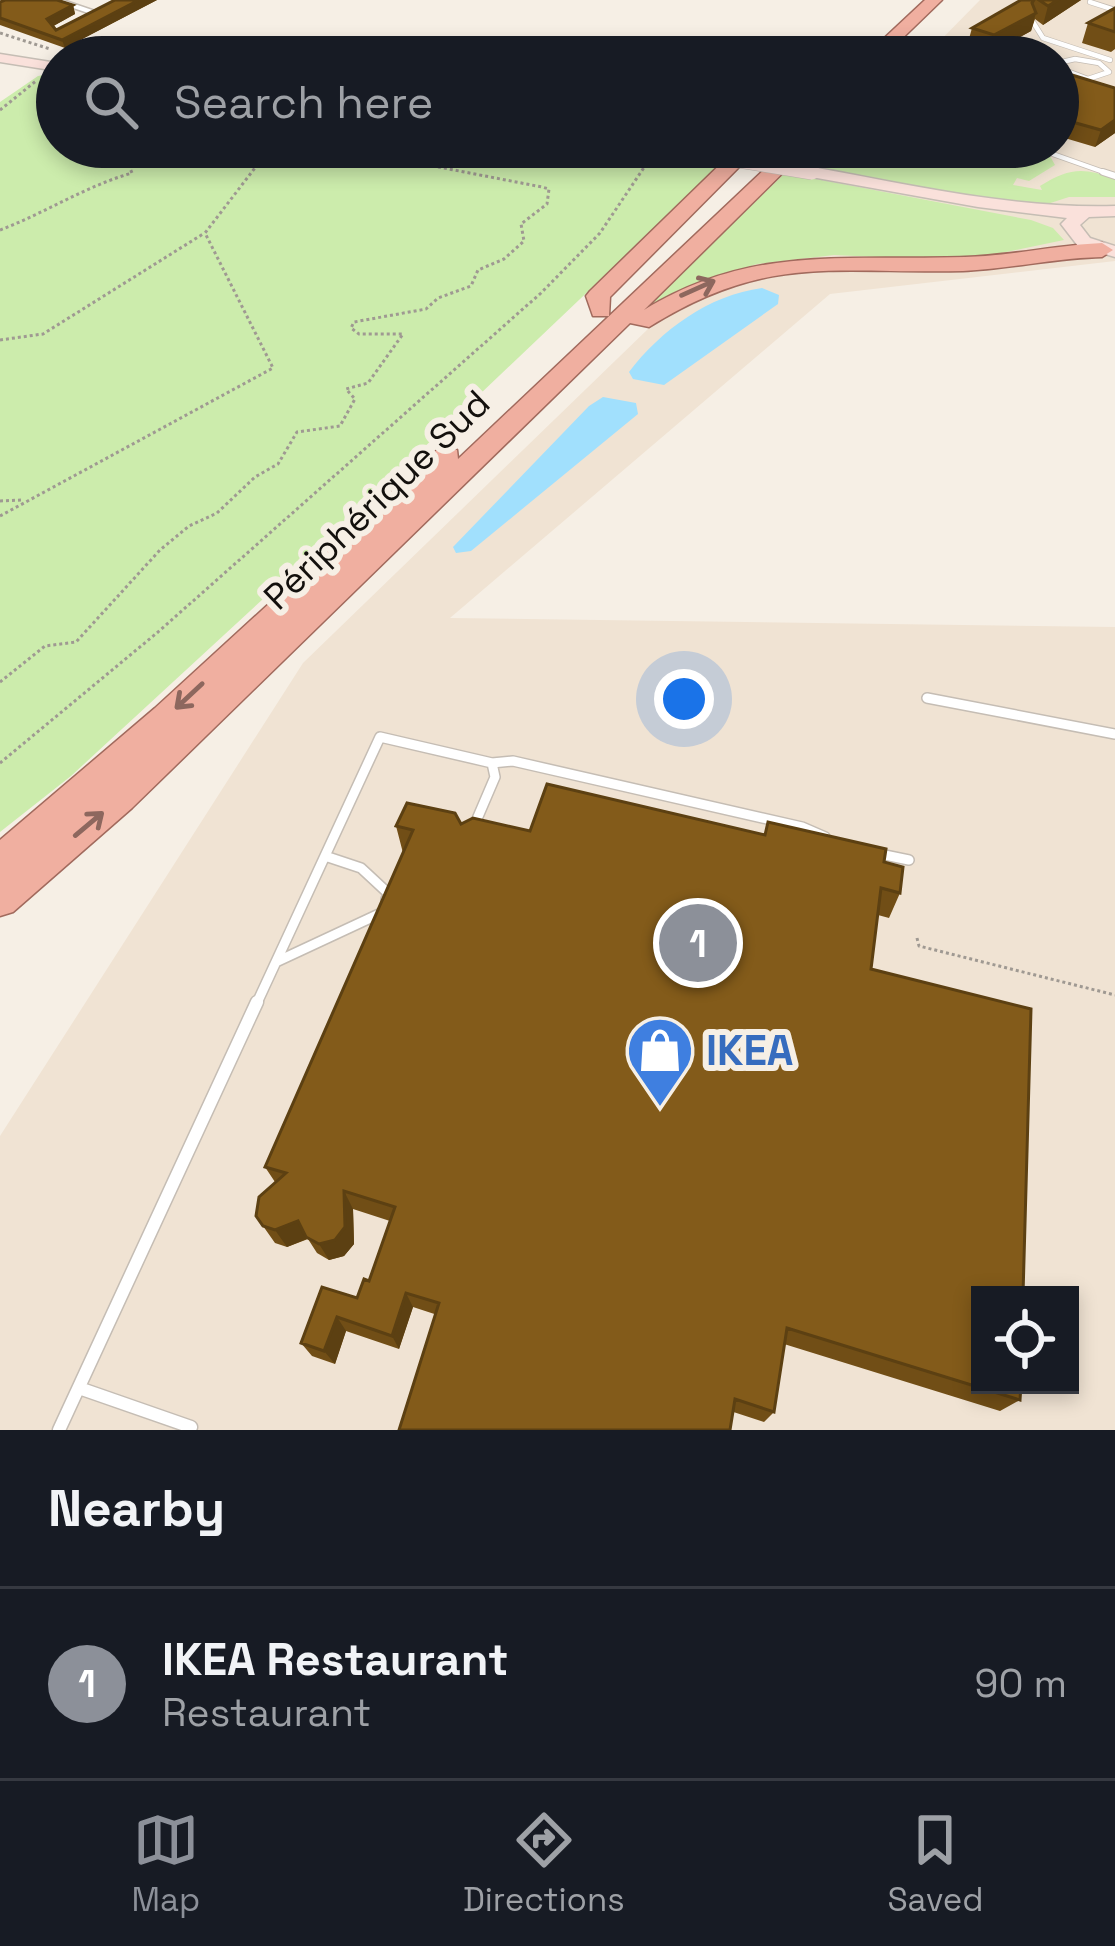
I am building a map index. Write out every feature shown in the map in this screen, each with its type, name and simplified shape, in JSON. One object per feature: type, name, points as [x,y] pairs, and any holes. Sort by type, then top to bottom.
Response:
[{"type":"highway","points":[[895,36],[934,0]]},
{"type":"highway","points":[[915,36],[952,0]]},
{"type":"highway","points":[[601,311],[598,296],[728,168]]},
{"type":"highway","name":"Périphérique Sud","points":[[0,862],[167,717],[754,168]]},
{"type":"highway","name":"Périphérique Sud","points":[[0,900],[136,783],[777,168]]},
{"type":"highway","points":[[564,373],[669,302],[730,275],[761,268],[840,259],[968,264],[1108,251]]},
{"type":"main road","points":[[0,58],[36,59]]},
{"type":"main road","points":[[785,168],[978,202],[1079,214],[1111,210]]},
{"type":"main road","points":[[978,202],[1108,251]]},
{"type":"main road","points":[[1075,236],[1070,221],[1079,214]]},
{"type":"street","points":[[54,0],[94,12]]},
{"type":"street","points":[[57,31],[107,6]]},
{"type":"lane","points":[[1090,2],[1115,10]]},
{"type":"lane","points":[[1033,22],[1042,36]]},
{"type":"lane","points":[[1079,49],[1113,60]]},
{"type":"lane","points":[[1079,61],[1113,60]]},
{"type":"lane","points":[[1079,76],[1111,77],[1099,63]]},
{"type":"lane","points":[[1079,163],[1115,176]]},
{"type":"lane","points":[[927,698],[1115,734]]},
{"type":"lane","points":[[59,1430],[380,736],[780,821],[832,840]]},
{"type":"lane","points":[[467,842],[494,777],[493,763]]},
{"type":"lane","points":[[861,850],[909,860]]},
{"type":"lane","points":[[276,962],[379,916],[389,894],[377,878],[361,865],[325,856]]},
{"type":"lane","points":[[79,1388],[190,1427]]},
{"type":"path","points":[[46,36],[57,31]]},
{"type":"path","points":[[0,33],[36,46]]},
{"type":"path","points":[[30,43],[36,40]]},
{"type":"path","points":[[0,110],[36,78]]},
{"type":"path","points":[[0,230],[52,210],[104,181],[127,178],[130,168]]},
{"type":"path","points":[[0,340],[43,334],[205,233],[255,168]]},
{"type":"path","points":[[0,682],[45,646],[76,642],[160,550],[189,526],[218,513],[255,477],[278,464],[297,431],[340,426],[355,399],[346,389],[368,383],[404,334],[401,330],[359,334],[351,328],[353,322],[366,316],[426,309],[438,298],[471,286],[478,270],[504,259],[524,241],[521,224],[547,204],[549,189],[444,168]]},
{"type":"path","points":[[0,763],[210,589],[413,402],[571,270],[645,168]]},
{"type":"path","points":[[0,516],[273,368],[205,233]]},
{"type":"path","points":[[0,501],[23,500]]},
{"type":"path","points":[[916,938],[919,946],[1115,995]]},
{"type":"shaded area","points":[[980,0],[1115,0],[1115,261],[830,294],[450,618],[1115,627],[1115,1430],[0,1430],[0,1136],[303,663],[814,168],[1079,168],[1079,36],[945,36]]},
{"type":"green space","points":[[36,77],[36,168],[718,168],[314,552],[71,776],[0,832],[0,102]]},
{"type":"green space","points":[[816,168],[1050,168],[1029,181],[1017,178],[1013,185],[1042,190],[1040,186],[1076,171],[1115,179],[1115,197],[1069,197],[1035,208]]},
{"type":"green space","points":[[785,173],[1031,220],[1053,228],[1064,240],[963,261],[834,255],[757,264],[692,285],[639,314]]},
{"type":"water","points":[[762,288],[779,295],[778,304],[664,385],[633,379],[629,372],[642,357],[688,317],[723,298]]},
{"type":"water","points":[[603,397],[636,403],[638,414],[471,551],[456,553],[453,547]]},
{"type":"building","points":[[57,0],[73,5],[47,19],[56,30],[115,0],[139,0],[70,36],[51,36],[0,18],[0,2]]},
{"type":"building","points":[[1021,0],[1034,0],[1036,13],[994,35],[972,28]]},
{"type":"building","points":[[1115,8],[1115,32],[1088,23]]},
{"type":"building","points":[[1079,77],[1115,88],[1115,120],[1101,130],[1079,124]]},
{"type":"building","name":"IKEA","points":[[547,784],[765,835],[768,822],[886,849],[884,862],[903,867],[900,893],[881,888],[871,969],[1031,1009],[1023,1286],[971,1286],[971,1385],[787,1328],[774,1412],[735,1399],[730,1430],[399,1430],[439,1303],[406,1293],[392,1336],[337,1317],[324,1351],[301,1343],[322,1287],[357,1298],[364,1279],[369,1281],[395,1207],[344,1191],[345,1227],[335,1240],[319,1244],[306,1237],[298,1221],[275,1230],[263,1226],[256,1216],[259,1197],[286,1173],[265,1167],[413,830],[396,826],[407,803],[455,813],[461,824],[473,818],[530,831]]},
{"type":"place","name":"IKEA Restaurant","points":[[698,943]]},
{"type":"place","name":"IKEA","points":[[660,1109]]}]
